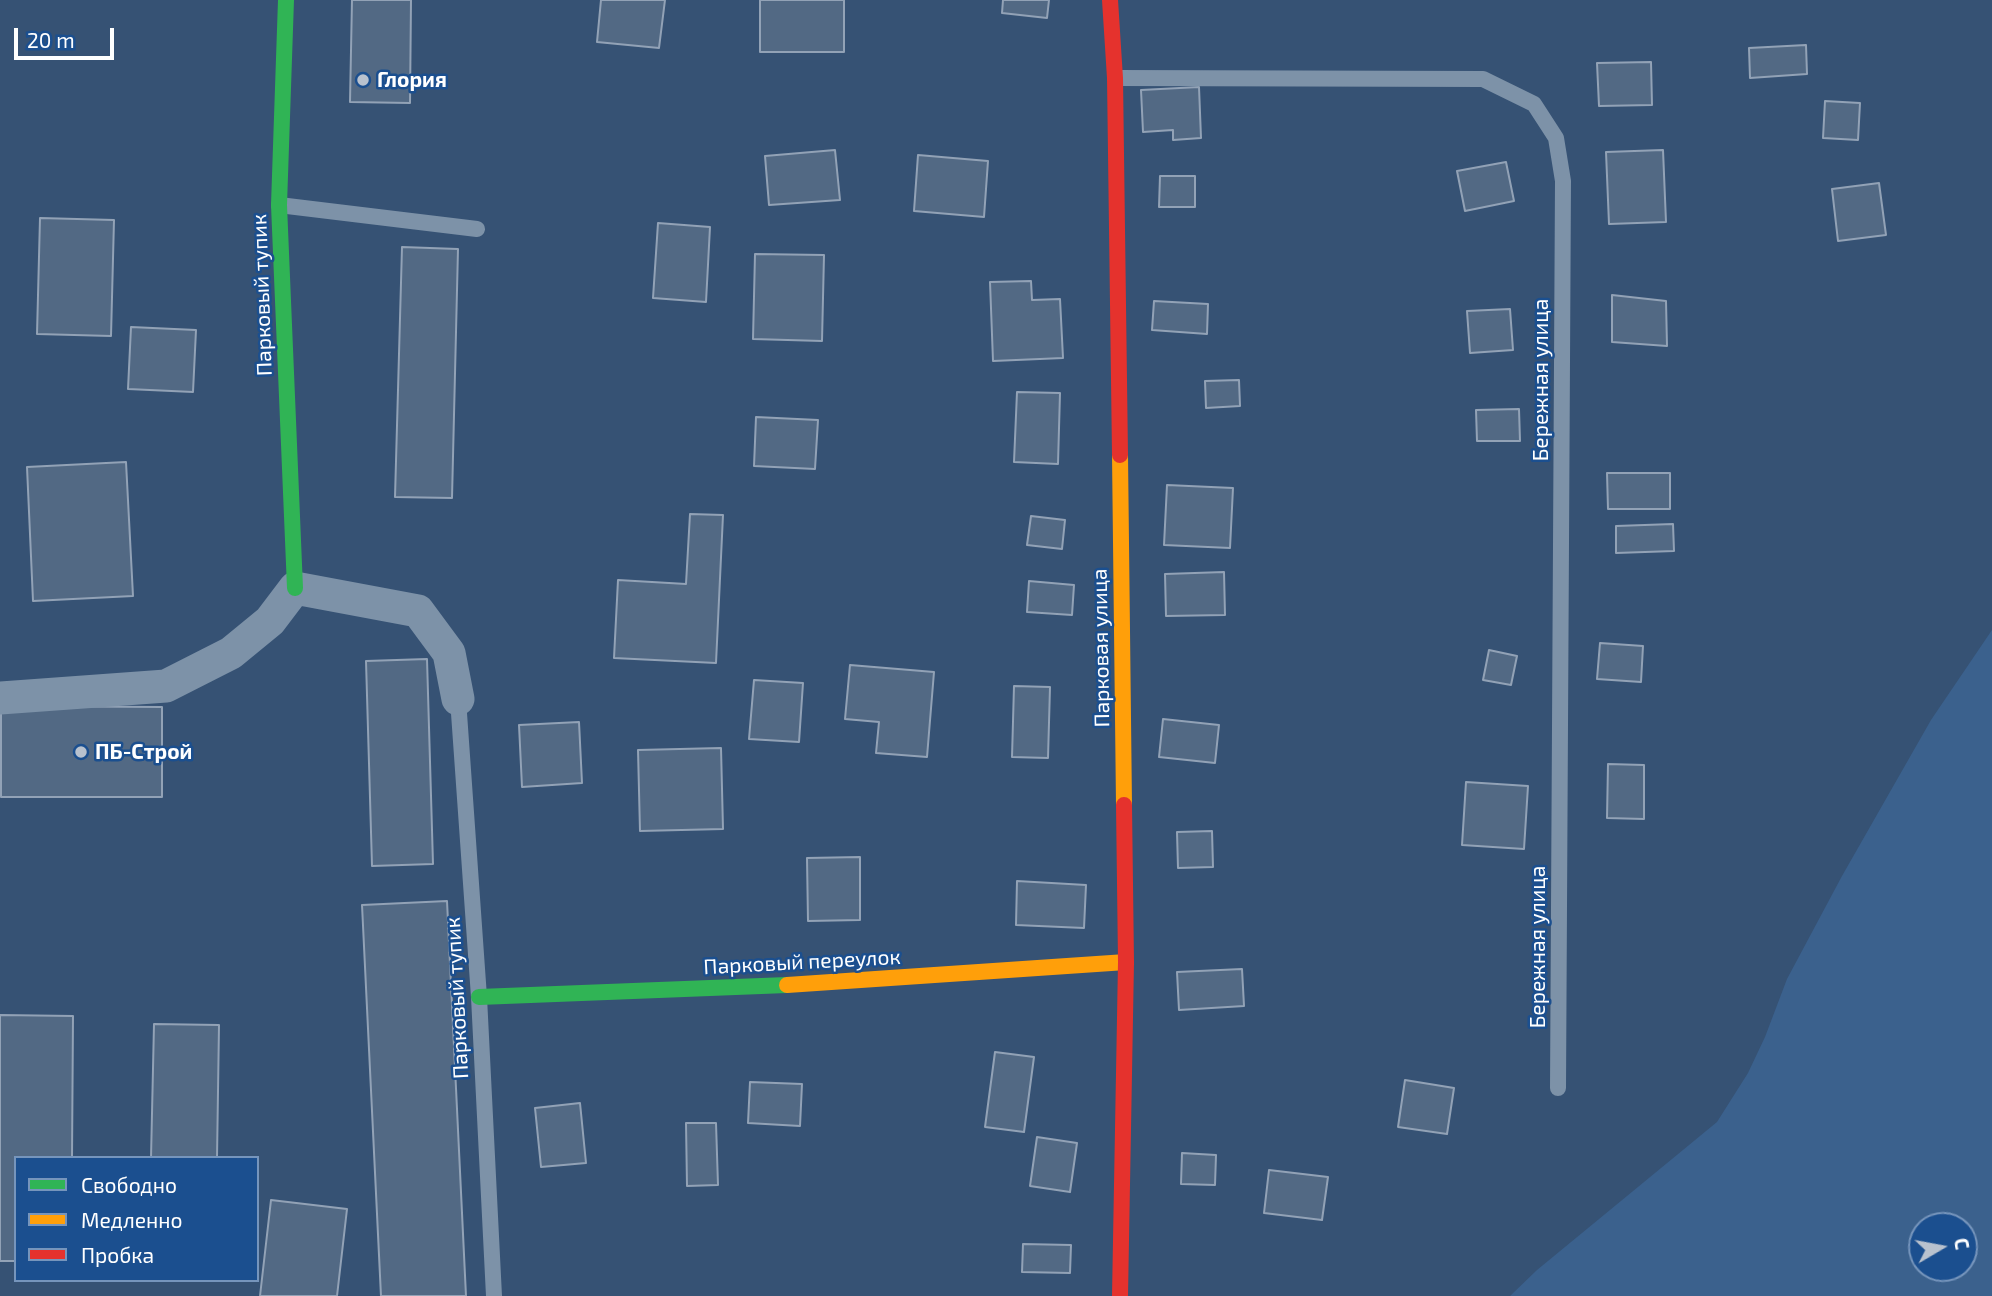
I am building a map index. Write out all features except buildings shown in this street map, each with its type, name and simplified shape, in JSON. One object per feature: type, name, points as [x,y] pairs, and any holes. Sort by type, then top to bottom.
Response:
[{"type":"street","name":"Парковый тупик","points":[[286,0],[279,205],[295,588]]},
{"type":"street","name":"Парковая улица","points":[[1110,0],[1115,78],[1126,962],[1120,1296]]},
{"type":"street","points":[[0,698],[166,685],[231,653],[270,621],[295,588],[418,611],[449,653],[458,698]]},
{"type":"street","name":"Парковый переулок","points":[[479,997],[796,985],[1126,962]]},
{"type":"lane","name":"Бережная улица","points":[[1115,78],[1483,79],[1534,104],[1556,138],[1563,181],[1558,1088]]},
{"type":"lane","points":[[279,205],[477,229]]},
{"type":"lane","name":"Парковый тупик","points":[[458,698],[479,997],[494,1296]]},
{"type":"water","points":[[1992,630],[1992,1296],[1510,1296],[1537,1270],[1717,1122],[1748,1073],[1787,979],[1931,720]]},
{"type":"traffic: fast","points":[[286,0],[279,205],[295,588]]},
{"type":"traffic: fast","points":[[479,997],[787,985]]},
{"type":"traffic: slow","points":[[1120,455],[1124,805]]},
{"type":"traffic: slow","points":[[787,985],[1126,962]]},
{"type":"traffic: jam","points":[[1110,0],[1115,78],[1120,455]]},
{"type":"traffic: jam","points":[[1120,1296],[1126,962],[1124,805]]},
{"type":"place","name":"Глория","points":[[363,80]]},
{"type":"place","name":"ПБ-Строй","points":[[81,752]]}]
